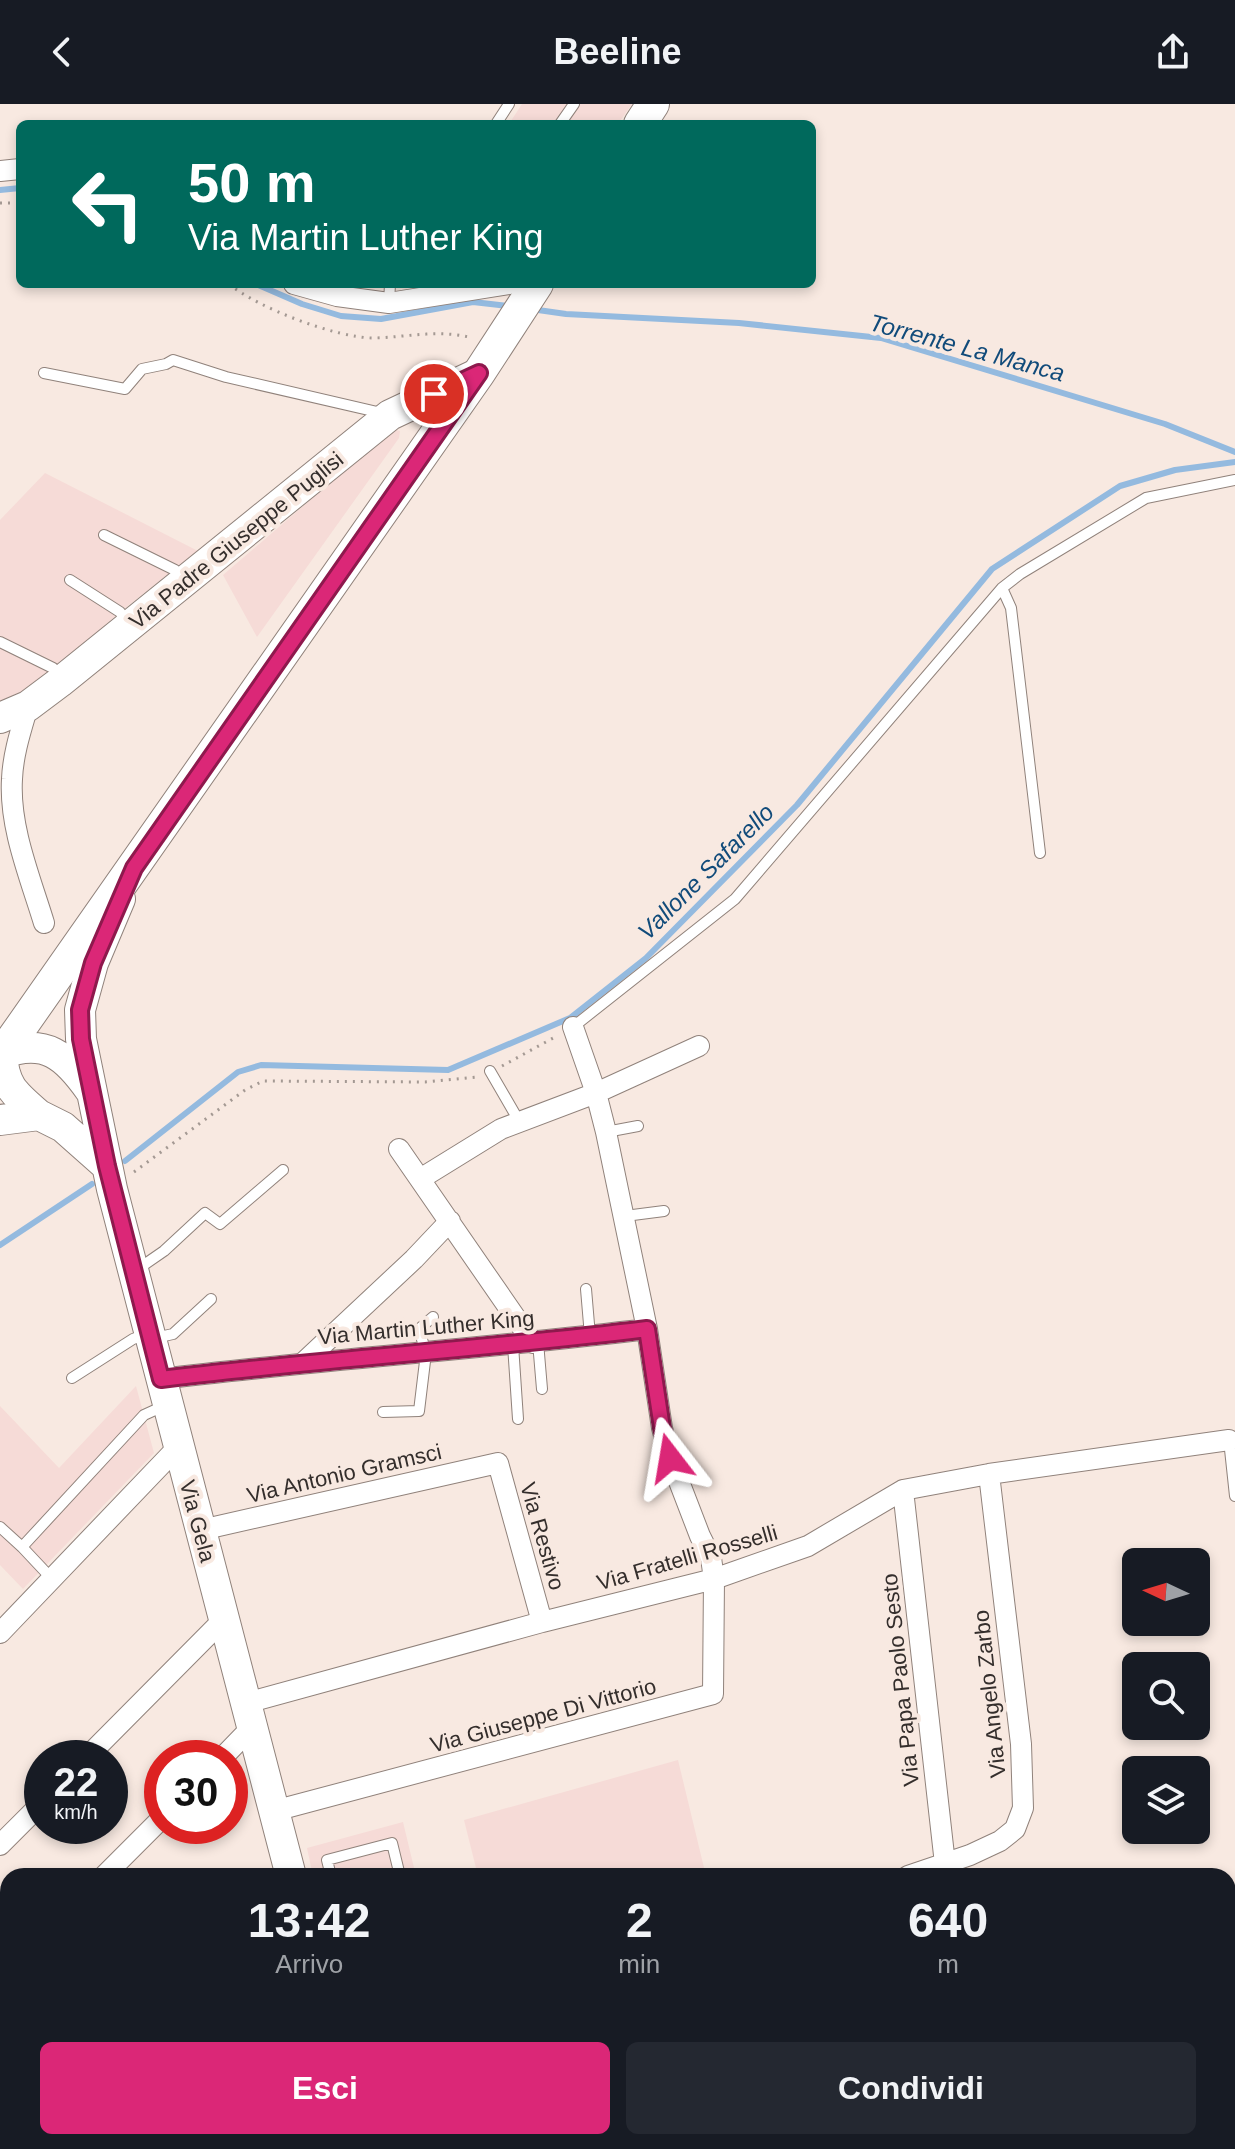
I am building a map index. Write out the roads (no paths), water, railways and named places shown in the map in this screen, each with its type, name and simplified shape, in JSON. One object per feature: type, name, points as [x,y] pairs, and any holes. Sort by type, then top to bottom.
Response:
[{"type":"main road","points":[[109,1178],[63,1127],[39,1115],[10,1087],[3,1074],[1,1055],[486,362],[522,293]]},
{"type":"main road","name":"Via Padre Giuseppe Puglisi","points":[[0,718],[28,706],[60,682],[390,415],[486,362]]},
{"type":"main road","name":"Via Gela","points":[[134,868],[93,963],[80,1010],[81,1039],[109,1178],[274,1811],[283,1868]]},
{"type":"main road","points":[[1,1055],[18,1048],[37,1047],[57,1054],[73,1066],[92,1092]]},
{"type":"main road","points":[[0,1120],[39,1115]]},
{"type":"street","points":[[308,288],[337,296],[522,293]]},
{"type":"street","points":[[28,706],[12,777],[12,805],[44,923]]},
{"type":"street","points":[[573,1027],[596,1093],[625,1216],[662,1428],[675,1471],[711,1558],[714,1579]]},
{"type":"street","points":[[420,1179],[501,1129],[596,1093],[699,1046]]},
{"type":"street","points":[[399,1149],[450,1221],[528,1343]]},
{"type":"street","points":[[304,1362],[450,1221]]},
{"type":"street","name":"Via Martin Luther King","points":[[165,1391],[304,1362],[426,1353],[647,1329]]},
{"type":"street","name":"Via Fratelli Rosselli","points":[[249,1715],[542,1622],[714,1579],[808,1546],[903,1490],[989,1474],[1232,1439]]},
{"type":"street","points":[[0,1633],[178,1447]]},
{"type":"street","name":"Via Antonio Gramsci","points":[[201,1530],[498,1463]]},
{"type":"street","name":"Via Restivo","points":[[498,1463],[542,1622]]},
{"type":"street","name":"Via Angelo Zarbo","points":[[933,1868],[1000,1841],[1015,1829],[1023,1808],[1021,1744],[989,1474]]},
{"type":"street","name":"Via Papa Paolo Sesto","points":[[903,1490],[945,1864]]},
{"type":"street","name":"Via Giuseppe Di Vittorio","points":[[274,1811],[713,1694],[714,1579]]},
{"type":"street","points":[[104,1740],[224,1619]]},
{"type":"street","points":[[233,1740],[249,1715]]},
{"type":"street","points":[[0,1845],[24,1821]]},
{"type":"street","points":[[112,1868],[144,1836]]},
{"type":"lane","points":[[44,373],[125,389],[142,369],[173,360],[226,377],[390,415]]},
{"type":"lane","points":[[573,1027],[735,899],[1002,588],[1146,498],[1235,480]]},
{"type":"lane","points":[[104,535],[175,570],[187,580]]},
{"type":"lane","points":[[70,580],[120,612],[130,627]]},
{"type":"lane","points":[[1002,588],[1011,608],[1040,853]]},
{"type":"lane","points":[[0,642],[53,668],[60,682]]},
{"type":"lane","points":[[490,1071],[519,1121]]},
{"type":"lane","points":[[606,1132],[638,1126]]},
{"type":"lane","points":[[134,1272],[164,1251],[205,1213],[220,1224],[283,1170]]},
{"type":"lane","points":[[625,1216],[664,1211]]},
{"type":"lane","points":[[586,1289],[590,1336]]},
{"type":"lane","points":[[72,1378],[133,1339],[173,1334],[211,1299]]},
{"type":"lane","points":[[383,1412],[419,1411],[426,1353],[419,1329],[433,1317]]},
{"type":"lane","points":[[528,1343],[542,1389]]},
{"type":"lane","points":[[518,1419],[528,1343]]},
{"type":"lane","points":[[22,1547],[165,1391]]},
{"type":"lane","points":[[1232,1439],[1235,1496]]},
{"type":"lane","points":[[0,1527],[53,1580]]},
{"type":"lane","points":[[329,1868],[327,1860],[392,1843],[398,1868]]},
{"type":"waterway","name":"Torrente La Manca","points":[[0,190],[16,188]]},
{"type":"waterway","name":"Torrente La Manca","points":[[265,288],[341,316],[381,319],[473,302],[508,306]]},
{"type":"waterway","name":"Torrente La Manca","points":[[531,309],[566,314],[739,323],[881,338],[1165,424],[1235,452]]},
{"type":"waterway","name":"Vallone Safarello","points":[[125,1161],[238,1072],[261,1065],[448,1070],[570,1018],[646,958],[797,805],[992,569],[1120,486],[1175,470],[1235,462]]},
{"type":"waterway","name":"Vallone Safarello","points":[[0,1245],[92,1184]]}]
